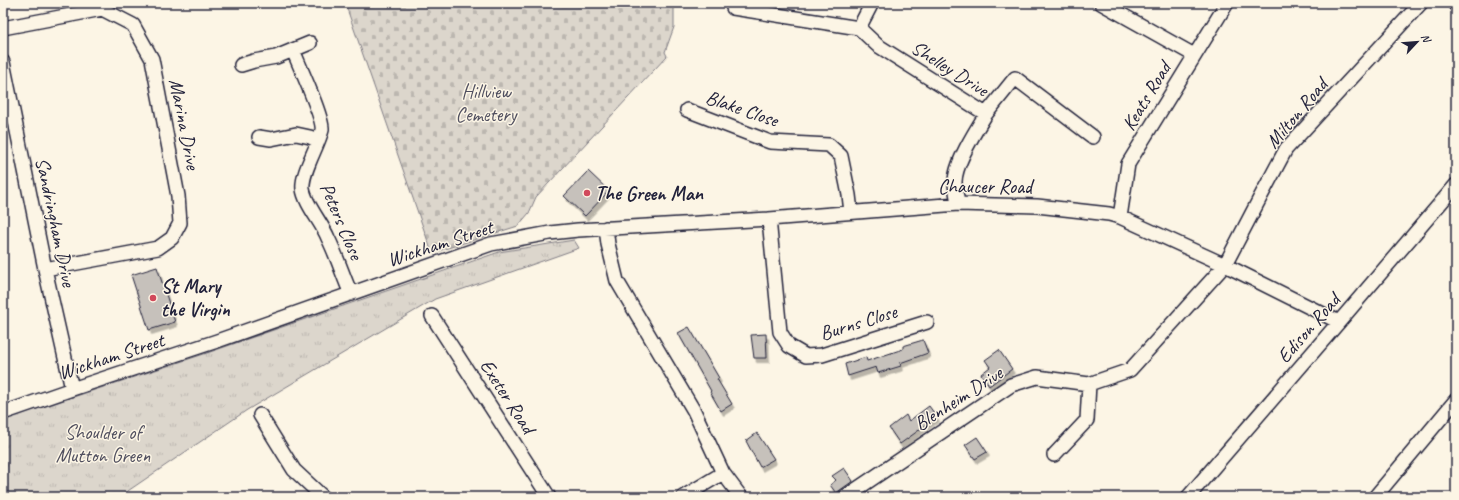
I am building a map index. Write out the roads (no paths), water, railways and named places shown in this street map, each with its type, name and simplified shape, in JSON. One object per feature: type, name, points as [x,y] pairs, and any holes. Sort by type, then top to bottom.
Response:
[{"type":"street","points":[[733,8],[859,28],[872,3]]},
{"type":"street","points":[[1101,3],[1194,55]]},
{"type":"street","name":"Keats Road","points":[[1120,217],[1128,164],[1227,3]]},
{"type":"street","name":"Milton Road","points":[[1225,265],[1286,149],[1421,3]]},
{"type":"street","name":"Marina Drive","points":[[3,28],[102,9],[133,25],[152,58],[178,196],[180,223],[172,238],[158,248],[45,269]]},
{"type":"street","name":"Shelley Drive","points":[[859,28],[877,45],[986,114],[966,150],[957,173],[955,181],[958,204]]},
{"type":"street","points":[[241,65],[276,57],[310,43]]},
{"type":"street","name":"Peters Close","points":[[293,50],[320,117],[322,129],[304,178],[303,189],[307,200],[328,236],[351,294]]},
{"type":"street","name":"Sandringham Drive","points":[[3,62],[45,269],[72,389]]},
{"type":"street","points":[[986,114],[1015,78],[1093,137]]},
{"type":"street","name":"Blake Close","points":[[688,110],[770,142],[829,145],[841,156],[851,212]]},
{"type":"street","points":[[259,137],[270,139],[296,134],[318,140]]},
{"type":"street","name":"Edison Road","points":[[1188,497],[1456,185]]},
{"type":"street","name":"Chaucer Road","points":[[606,228],[958,204],[1037,206],[1109,214],[1120,217],[1225,265],[1339,322]]},
{"type":"street","name":"Burns Close","points":[[769,218],[780,332],[789,346],[806,356],[822,356],[927,322]]},
{"type":"street","points":[[606,228],[616,281],[694,411],[723,473],[741,497]]},
{"type":"street","name":"Wickham Street","points":[[3,413],[217,342],[491,244],[550,233],[606,228]]},
{"type":"street","name":"Blenheim Drive","points":[[845,497],[1011,385],[1037,377],[1089,384],[1130,370],[1225,265]]},
{"type":"street","name":"Exeter Road","points":[[432,316],[549,497]]},
{"type":"street","points":[[1054,455],[1087,420],[1089,384]]},
{"type":"street","points":[[1375,497],[1456,400]]},
{"type":"street","points":[[260,415],[294,470],[324,497]]},
{"type":"street","points":[[683,497],[723,473]]},
{"type":"place","name":"The Green Man","points":[[587,193]]},
{"type":"place","name":"St Mary the Virgin","points":[[153,298]]},
{"type":"park label","name":"Hillview Cemetery","points":[[486,102]]},
{"type":"park label","name":"Shoulder of Mutton Green","points":[[103,444]]}]
